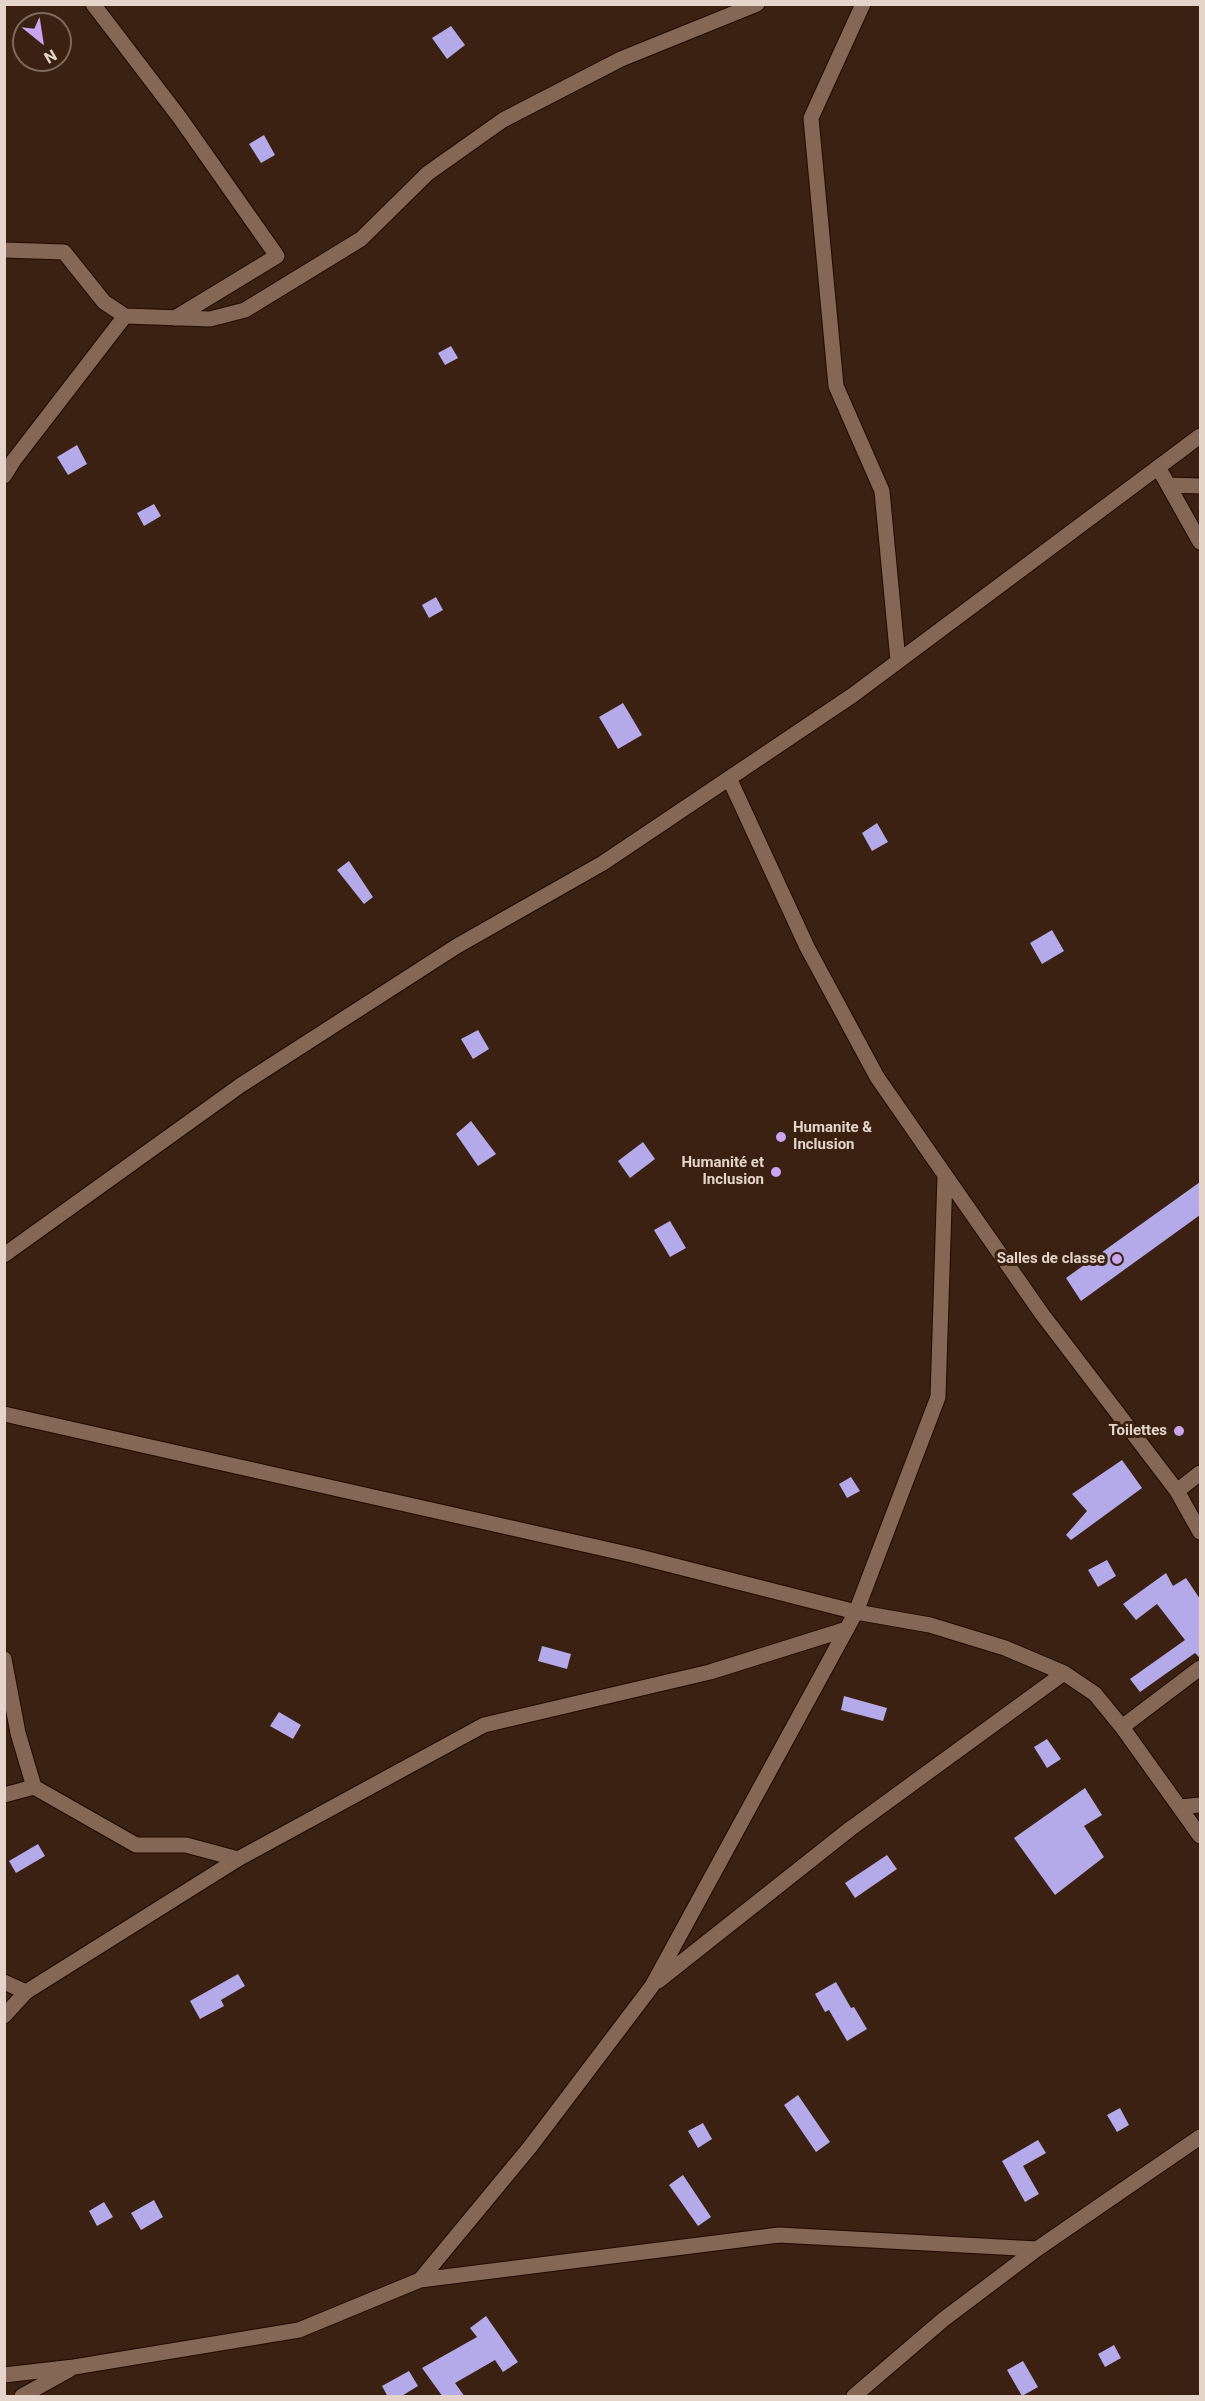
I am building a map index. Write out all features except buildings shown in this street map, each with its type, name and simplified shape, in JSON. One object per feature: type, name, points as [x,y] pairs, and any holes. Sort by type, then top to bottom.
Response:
[{"type":"street","points":[[93,4],[180,118],[277,256],[175,318]]},
{"type":"street","points":[[4,250],[64,252],[104,302],[125,316],[210,320],[245,310],[361,239],[428,172],[503,120],[621,59],[757,4]]},
{"type":"street","points":[[863,4],[811,118],[836,386],[882,491],[898,661]]},
{"type":"street","points":[[4,476],[125,316]]},
{"type":"street","points":[[4,1255],[241,1085],[457,946],[603,863],[853,695],[1200,436]]},
{"type":"street","points":[[1158,467],[1200,543]]},
{"type":"street","points":[[1168,485],[1200,486]]},
{"type":"street","points":[[729,778],[807,947],[877,1077],[1042,1314],[1177,1491],[1200,1532]]},
{"type":"street","points":[[420,2280],[530,2146],[652,1986],[856,1612],[938,1397],[945,1175]]},
{"type":"street","points":[[4,1414],[632,1555],[856,1612],[930,1625],[1005,1648],[1064,1673],[1095,1694],[1122,1727],[1200,1836]]},
{"type":"street","points":[[1177,1491],[1200,1473]]},
{"type":"street","points":[[4,1999],[26,1992],[238,1859],[484,1725],[710,1672],[847,1629]]},
{"type":"street","points":[[4,1659],[18,1733],[34,1787],[136,1845],[186,1845],[238,1859]]},
{"type":"street","points":[[1122,1727],[1200,1668]]},
{"type":"street","points":[[652,1986],[850,1829],[1064,1673]]},
{"type":"street","points":[[4,1795],[34,1787]]},
{"type":"street","points":[[1180,1807],[1200,1805]]},
{"type":"street","points":[[4,1983],[26,1992]]},
{"type":"street","points":[[4,2016],[26,1992]]},
{"type":"street","points":[[854,2397],[944,2319],[1037,2249],[1198,2142]]},
{"type":"street","points":[[4,2374],[74,2367],[299,2330],[420,2280],[779,2235],[1037,2249]]},
{"type":"street","points":[[22,2397],[74,2367]]},
{"type":"place","name":"Humanite & Inclusion","points":[[781,1137]]},
{"type":"place","name":"Humanité et Inclusion","points":[[776,1172]]},
{"type":"place","name":"Salles de classe","points":[[1117,1259]]},
{"type":"place","name":"Toilettes","points":[[1179,1431]]}]
